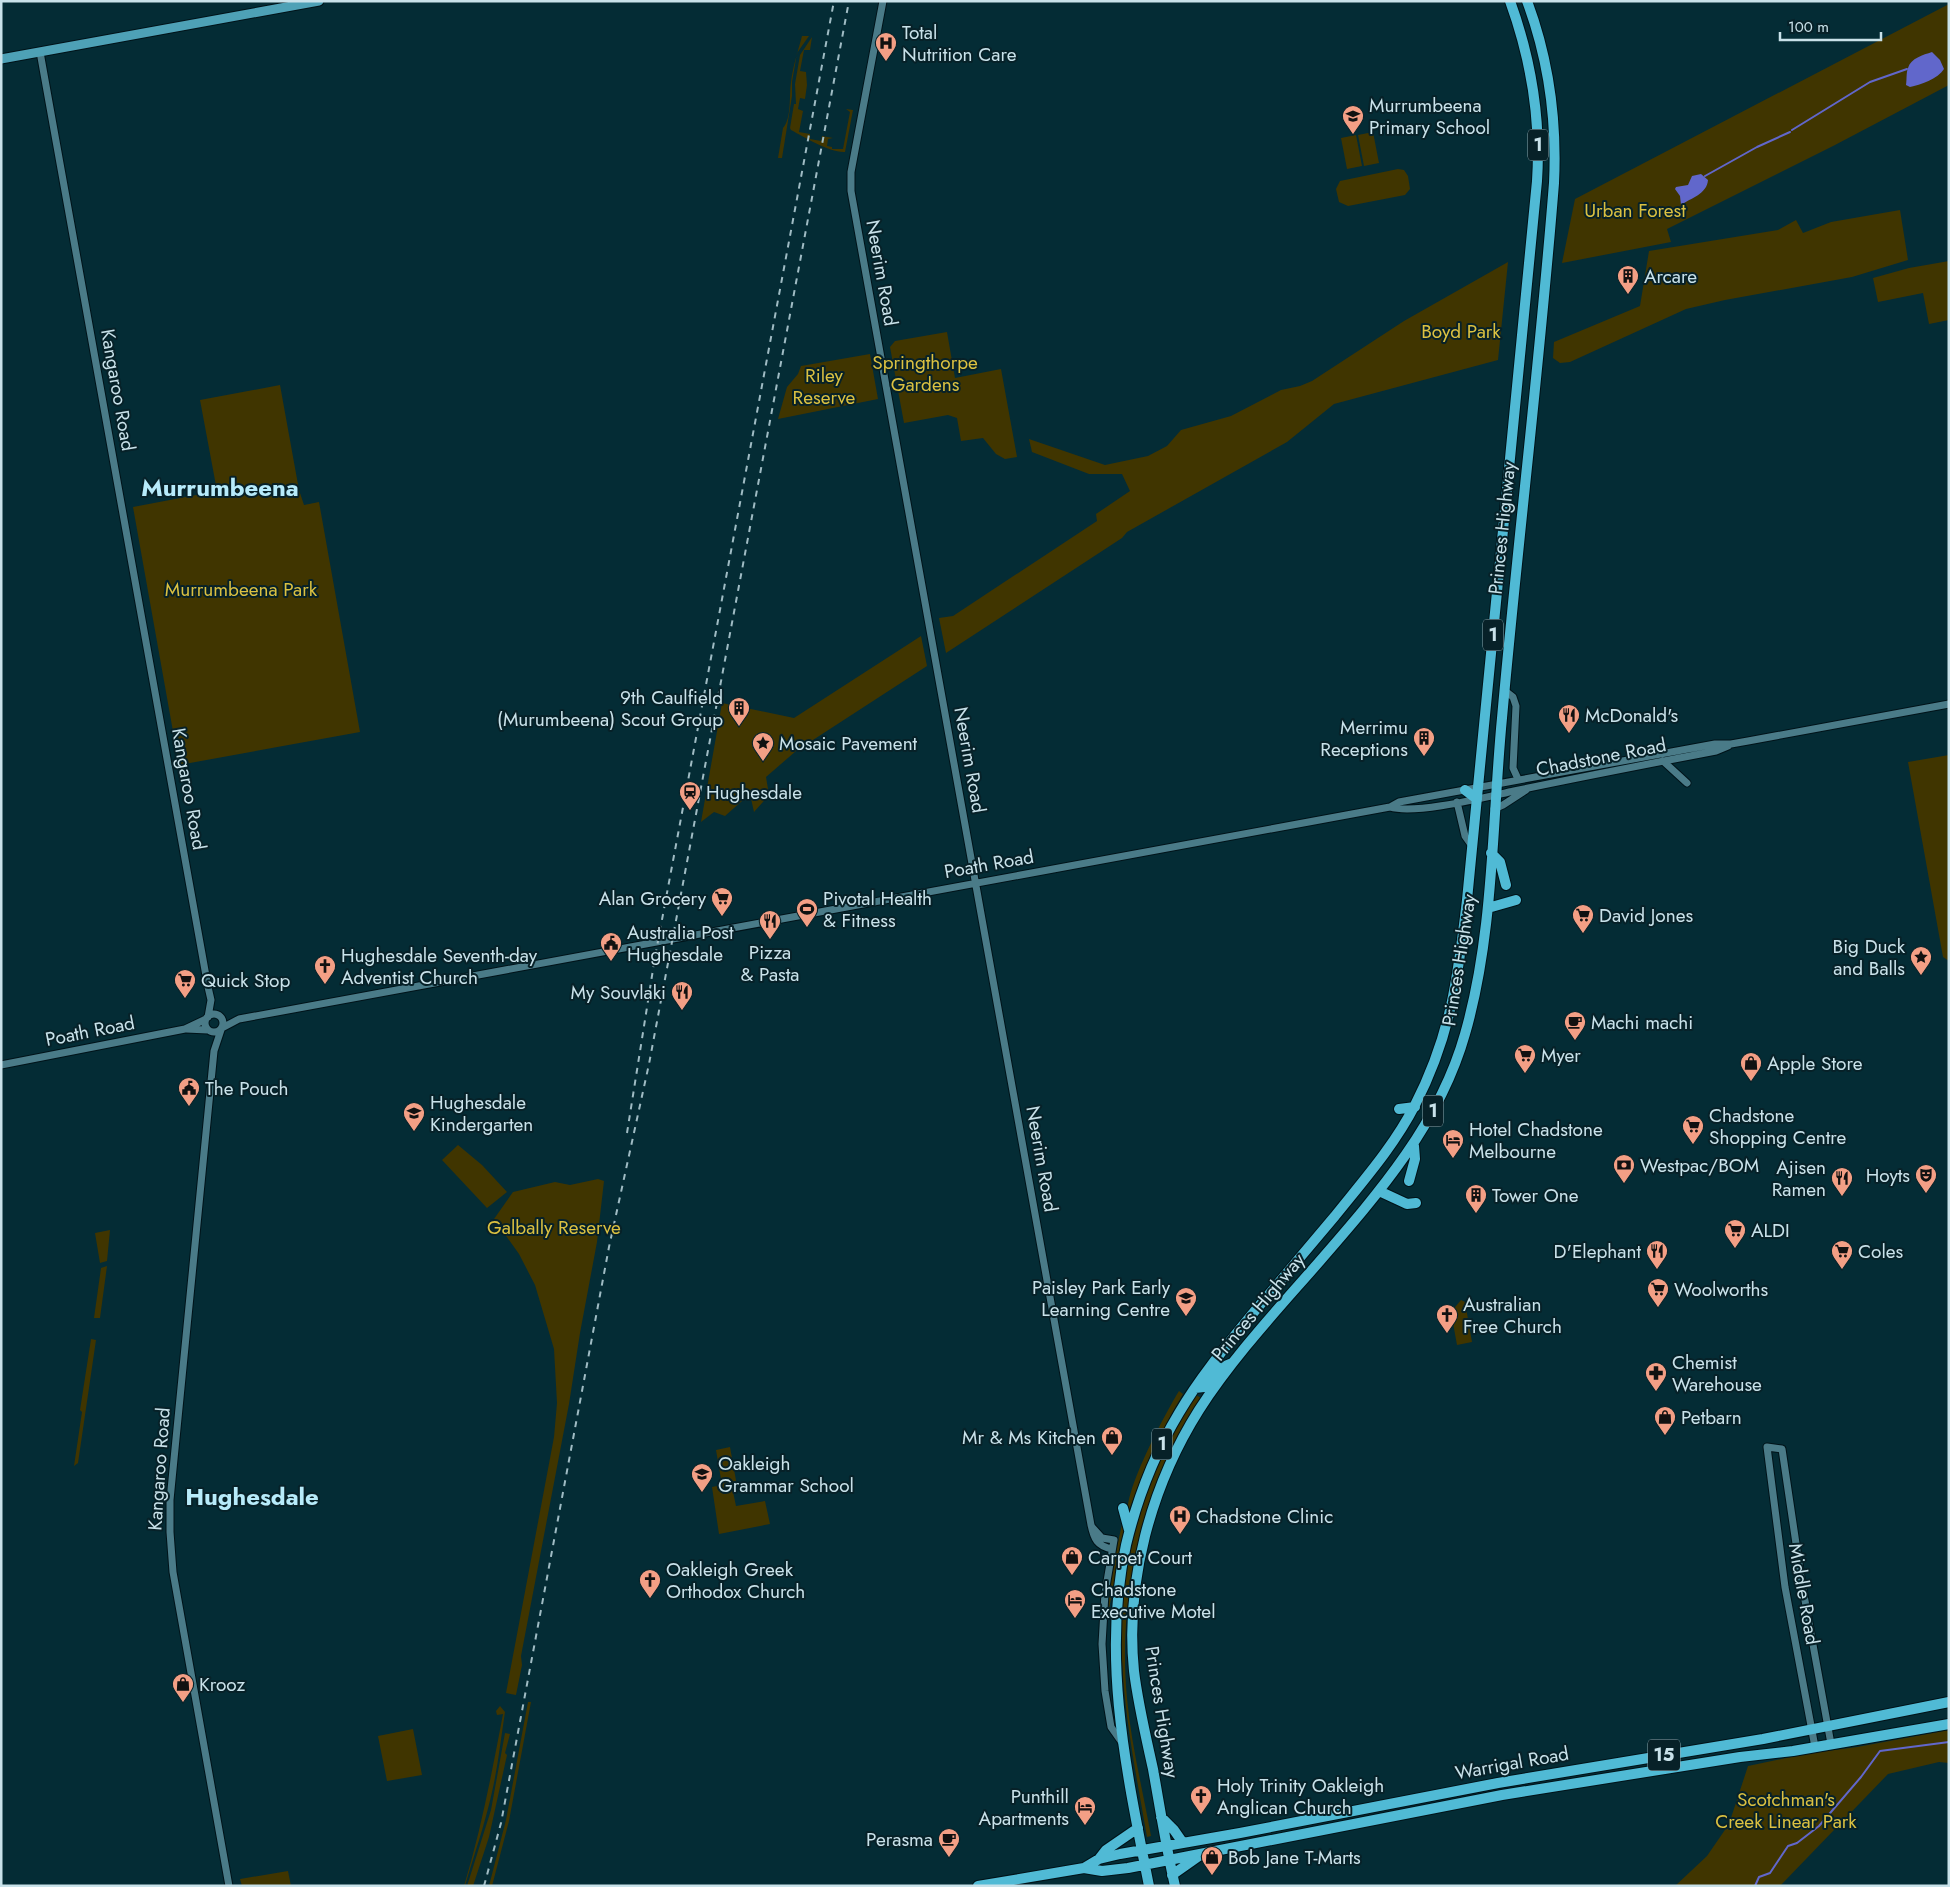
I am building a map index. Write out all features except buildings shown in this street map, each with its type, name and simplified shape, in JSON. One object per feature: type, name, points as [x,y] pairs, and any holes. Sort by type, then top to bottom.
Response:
[{"type":"highway","name":"Princes Highway","points":[[1477,799],[1538,168],[1538,131],[1533,86],[1510,1]]},
{"type":"highway","name":"Princes Highway","points":[[1175,1886],[1140,1714],[1135,1676],[1132,1628],[1136,1580],[1151,1518],[1173,1458],[1196,1414],[1233,1363],[1379,1191],[1414,1146],[1455,1066],[1464,1038],[1479,975],[1488,908],[1504,690],[1555,165],[1553,118],[1548,75],[1542,47],[1527,1]]},
{"type":"highway","points":[[1465,790],[1477,799]]},
{"type":"highway","name":"1","points":[[1472,846],[1477,799]]},
{"type":"highway","name":"Princes Highway","points":[[1149,1886],[1124,1746],[1116,1675],[1116,1631],[1120,1581],[1130,1531],[1139,1499],[1157,1455],[1179,1412],[1195,1388],[1221,1352],[1380,1160],[1415,1107],[1442,1045],[1456,991],[1472,846]]},
{"type":"highway","points":[[1491,853],[1500,862],[1506,885]]},
{"type":"highway","points":[[1488,908],[1516,900]]},
{"type":"highway","points":[[1400,1109],[1415,1107]]},
{"type":"highway","points":[[1409,1182],[1415,1160],[1414,1146]]},
{"type":"highway","points":[[1379,1191],[1407,1204],[1416,1203]]},
{"type":"highway","points":[[1195,1388],[1204,1387],[1220,1368],[1233,1363]]},
{"type":"highway","points":[[1123,1508],[1130,1531]]},
{"type":"highway","name":"Warrigal Road","points":[[978,1886],[1084,1868],[1099,1860],[1142,1850],[1265,1829],[1505,1781],[1736,1743],[1949,1702]]},
{"type":"highway","name":"Warrigal Road","points":[[1084,1868],[1102,1871],[1145,1865],[1493,1797],[1740,1757],[1815,1747],[1949,1724]]},
{"type":"highway","points":[[1161,1817],[1174,1830],[1183,1843]]},
{"type":"highway","points":[[1099,1860],[1106,1850],[1138,1828]]},
{"type":"highway","points":[[1172,1875],[1202,1854]]},
{"type":"main road","points":[[1,59],[318,1]]},
{"type":"street","name":"Neerim Road","points":[[883,1],[851,172],[851,191],[1091,1525],[1094,1540],[1100,1545],[1112,1549]]},
{"type":"street","name":"Kangaroo Road","points":[[40,52],[210,1000],[219,1016]]},
{"type":"street","points":[[1504,690],[1513,697],[1516,706],[1513,768],[1518,779]]},
{"type":"street","name":"Chadstone Road","points":[[1478,788],[1518,779],[1715,744],[1731,744],[1949,704]]},
{"type":"street","name":"Chadstone Road","points":[[1477,799],[1716,751],[1731,744]]},
{"type":"street","points":[[1663,761],[1687,782]]},
{"type":"street","name":"Poath Road","points":[[221,1029],[240,1019],[1390,807],[1399,802],[1478,788]]},
{"type":"street","points":[[1494,809],[1528,788]]},
{"type":"street","name":"Poath Road","points":[[1390,807],[1400,810],[1477,799]]},
{"type":"street","points":[[1457,802],[1465,836],[1472,846]]},
{"type":"street","name":"Kangaroo Road","points":[[207,1018],[210,1000]]},
{"type":"street","points":[[213,1014],[219,1016],[223,1022],[221,1029],[215,1033],[209,1030],[205,1024],[207,1018],[213,1014]]},
{"type":"street","name":"Poath Road","points":[[219,1016],[240,1019]]},
{"type":"street","name":"Poath Road","points":[[186,1029],[207,1018]]},
{"type":"street","name":"Poath Road","points":[[1,1065],[186,1029],[209,1030]]},
{"type":"street","name":"Kangaroo Road","points":[[221,1029],[214,1051],[170,1500],[170,1532],[173,1572],[229,1886]]},
{"type":"street","name":"Kangaroo Road","points":[[209,1030],[214,1051]]},
{"type":"street","name":"Middle Road","points":[[1815,1747],[1785,1587],[1767,1447],[1782,1449],[1803,1591],[1831,1744]]},
{"type":"street","points":[[1768,1458],[1783,1458]]},
{"type":"street","points":[[1091,1525],[1102,1538],[1114,1540],[1102,1618],[1103,1674],[1111,1727],[1124,1746]]},
{"type":"green space","name":"Urban Forest","points":[[1949,4],[1949,85],[1835,145],[1667,229],[1671,242],[1562,263],[1575,199]]},
{"type":"green space","points":[[802,36],[809,36],[797,52]]},
{"type":"green space","points":[[812,37],[810,50],[804,50],[800,71],[806,72],[807,85],[805,99],[800,98],[798,109],[803,111],[799,132],[810,134],[810,139],[821,141],[822,136],[833,138],[828,139],[827,146],[832,147],[832,149],[843,149],[850,112],[846,109],[853,110],[845,152],[839,152],[825,147],[791,130],[790,128],[794,104],[796,104],[795,84],[800,55]]},
{"type":"green space","points":[[797,56],[792,82],[792,96],[782,158],[778,158],[783,128],[788,118],[791,82]]},
{"type":"green space","points":[[1373,132],[1379,163],[1364,166],[1358,135]]},
{"type":"green space","points":[[1356,135],[1362,166],[1347,169],[1341,138]]},
{"type":"green space","points":[[1398,169],[1404,170],[1408,176],[1410,189],[1405,195],[1348,206],[1339,202],[1336,189],[1340,181]]},
{"type":"green space","points":[[1900,210],[1908,260],[1852,277],[1686,309],[1570,362],[1560,363],[1553,358],[1554,342],[1640,306],[1649,251],[1778,230],[1796,220],[1803,233],[1831,222]]},
{"type":"green space","points":[[1949,261],[1949,320],[1929,324],[1923,293],[1878,302],[1873,278],[1909,268]]},
{"type":"green space","name":"Boyd Park","points":[[1508,262],[1498,360],[1334,404],[1287,442],[1127,532],[1122,538],[946,653],[939,618],[953,616],[1097,521],[1096,514],[1130,491],[1122,474],[1089,474],[1032,452],[1029,439],[1105,465],[1148,456],[1167,446],[1181,430],[1231,416],[1281,390],[1312,381],[1404,321]]},
{"type":"green space","name":"Springthorpe Gardens","points":[[947,332],[955,378],[1001,369],[1017,457],[1005,459],[996,454],[983,438],[961,441],[957,418],[948,415],[904,423],[890,347],[895,341]]},
{"type":"green space","name":"Riley Reserve","points":[[870,354],[878,399],[778,419],[787,387],[798,374],[801,366]]},
{"type":"green space","name":"Murrumbeena Park","points":[[280,385],[299,490],[304,505],[319,502],[360,732],[179,765],[133,507],[217,491],[200,400]]},
{"type":"green space","points":[[921,636],[927,666],[796,751],[766,777],[769,795],[754,812],[750,794],[725,816],[714,812],[701,822],[722,703],[794,718]]},
{"type":"green space","points":[[1949,755],[1949,961],[1943,957],[1908,762]]},
{"type":"green space","points":[[458,1145],[482,1165],[507,1192],[487,1208],[442,1160]]},
{"type":"green space","name":"Galbally Reserve","points":[[598,1179],[604,1181],[597,1242],[569,1404],[521,1656],[522,1665],[516,1695],[506,1693],[554,1437],[557,1403],[554,1349],[535,1285],[519,1254],[494,1219],[513,1192],[555,1182],[570,1185]]},
{"type":"green space","points":[[110,1230],[107,1261],[100,1263],[95,1233]]},
{"type":"green space","points":[[107,1266],[100,1318],[94,1318],[101,1268]]},
{"type":"green space","points":[[1461,1300],[1465,1302],[1472,1342],[1457,1345],[1451,1312]]},
{"type":"green space","points":[[91,1339],[96,1340],[78,1463],[74,1466],[82,1412],[80,1410]]},
{"type":"green space","points":[[1179,1391],[1183,1394],[1152,1452],[1128,1513],[1132,1488],[1139,1470],[1156,1433]]},
{"type":"green space","points":[[1196,1395],[1201,1398],[1181,1432],[1164,1467],[1150,1504],[1139,1542],[1126,1620],[1127,1698],[1134,1750],[1151,1836],[1147,1837],[1126,1705],[1122,1661],[1124,1590],[1138,1522],[1149,1489],[1178,1425]]},
{"type":"green space","points":[[730,1447],[737,1486],[732,1487],[736,1506],[765,1501],[770,1524],[719,1534],[712,1487],[722,1485],[716,1450]]},
{"type":"green space","points":[[1123,1520],[1125,1527],[1108,1614],[1106,1613],[1108,1586]]},
{"type":"green space","points":[[528,1702],[531,1702],[509,1821],[492,1886],[489,1886],[506,1820]]},
{"type":"green space","points":[[500,1706],[505,1712],[494,1782],[483,1828],[464,1886],[481,1822],[495,1757],[503,1714],[497,1715],[496,1711]]},
{"type":"green space","points":[[413,1729],[422,1775],[387,1781],[378,1736]]},
{"type":"green space","name":"Scotchman's Creek Linear Park","points":[[1949,1730],[1949,1763],[1939,1762],[1888,1774],[1780,1886],[1675,1886],[1707,1856],[1729,1824],[1748,1766],[1805,1754],[1857,1747]]},
{"type":"green space","points":[[505,1733],[510,1734],[505,1753],[507,1755],[489,1837],[473,1886],[467,1886],[491,1810]]},
{"type":"green space","points":[[288,1871],[291,1886],[242,1886],[240,1879]]},
{"type":"shaded area","points":[[1932,52],[1940,60],[1944,69],[1941,73],[1924,83],[1910,87],[1906,85],[1907,70],[1912,62],[1918,57]]},
{"type":"shaded area","points":[[1701,174],[1708,180],[1705,189],[1681,205],[1676,187],[1688,185],[1692,176]]},
{"type":"waterway","points":[[1792,130],[1870,82],[1907,69]]},
{"type":"waterway","points":[[1705,176],[1757,147],[1790,132]]},
{"type":"waterway","points":[[1755,1886],[1759,1877],[1770,1873],[1788,1846],[1797,1843],[1819,1826],[1861,1777],[1880,1751],[1949,1742]]},
{"type":"railway","points":[[627,1133],[655,957],[834,1]]},
{"type":"railway","points":[[484,1886],[501,1823],[609,1247],[649,1064],[849,1]]},
{"type":"place","name":"Total Nutrition Care","points":[[886,62]]},
{"type":"place","name":"Murrumbeena Primary School","points":[[1353,135]]},
{"type":"place","name":"Arcare","points":[[1628,295]]},
{"type":"place","name":"9th Caulfield (Murumbeena) Scout Group","points":[[739,727]]},
{"type":"place","name":"McDonald's","points":[[1569,734]]},
{"type":"place","name":"Merrimu Receptions","points":[[1424,757]]},
{"type":"place","name":"Mosaic Pavement","points":[[763,762]]},
{"type":"place","name":"Hughesdale","points":[[690,811]]},
{"type":"place","name":"Alan Grocery","points":[[722,917]]},
{"type":"place","name":"Pivotal Health & Fitness","points":[[807,928]]},
{"type":"place","name":"David Jones","points":[[1583,934]]},
{"type":"place","name":"Pizza & Pasta","points":[[770,940]]},
{"type":"place","name":"Australia Post Hughesdale","points":[[611,962]]},
{"type":"place","name":"Big Duck and Balls","points":[[1921,976]]},
{"type":"place","name":"Hughesdale Seventh-day Adventist Church","points":[[325,985]]},
{"type":"place","name":"Quick Stop","points":[[185,999]]},
{"type":"place","name":"My Souvlaki","points":[[682,1011]]},
{"type":"place","name":"Machi machi","points":[[1575,1041]]},
{"type":"place","name":"Myer","points":[[1525,1074]]},
{"type":"place","name":"Apple Store","points":[[1751,1082]]},
{"type":"place","name":"The Pouch","points":[[189,1107]]},
{"type":"place","name":"Hughesdale Kindergarten","points":[[414,1132]]},
{"type":"place","name":"Chadstone Shopping Centre","points":[[1693,1145]]},
{"type":"place","name":"Hotel Chadstone Melbourne","points":[[1453,1159]]},
{"type":"place","name":"Westpac/BOM","points":[[1624,1184]]},
{"type":"place","name":"Hoyts","points":[[1926,1194]]},
{"type":"place","name":"Ajisen Ramen","points":[[1842,1197]]},
{"type":"place","name":"Tower One","points":[[1476,1214]]},
{"type":"place","name":"ALDI","points":[[1735,1249]]},
{"type":"place","name":"D'Elephant","points":[[1657,1270]]},
{"type":"place","name":"Coles","points":[[1842,1270]]},
{"type":"place","name":"Woolworths","points":[[1658,1308]]},
{"type":"place","name":"Paisley Park Early Learning Centre","points":[[1186,1317]]},
{"type":"place","name":"Australian Free Church","points":[[1447,1334]]},
{"type":"place","name":"Chemist Warehouse","points":[[1656,1392]]},
{"type":"place","name":"Petbarn","points":[[1665,1436]]},
{"type":"place","name":"Mr & Ms Kitchen","points":[[1112,1456]]},
{"type":"place","name":"Oakleigh Grammar School","points":[[702,1493]]},
{"type":"place","name":"Chadstone Clinic","points":[[1180,1535]]},
{"type":"place","name":"Carpet Court","points":[[1072,1576]]},
{"type":"place","name":"Oakleigh Greek Orthodox Church","points":[[650,1599]]},
{"type":"place","name":"Chadstone Executive Motel","points":[[1075,1619]]},
{"type":"place","name":"Krooz","points":[[183,1703]]},
{"type":"place","name":"Holy Trinity Oakleigh Anglican Church","points":[[1201,1815]]},
{"type":"place","name":"Punthill Apartments","points":[[1085,1826]]},
{"type":"place","name":"Perasma","points":[[949,1858]]},
{"type":"place","name":"Bob Jane T-Marts","points":[[1212,1876]]},
{"type":"district","name":"Murrumbeena","points":[[220,487]]},
{"type":"district","name":"Hughesdale","points":[[252,1496]]}]
